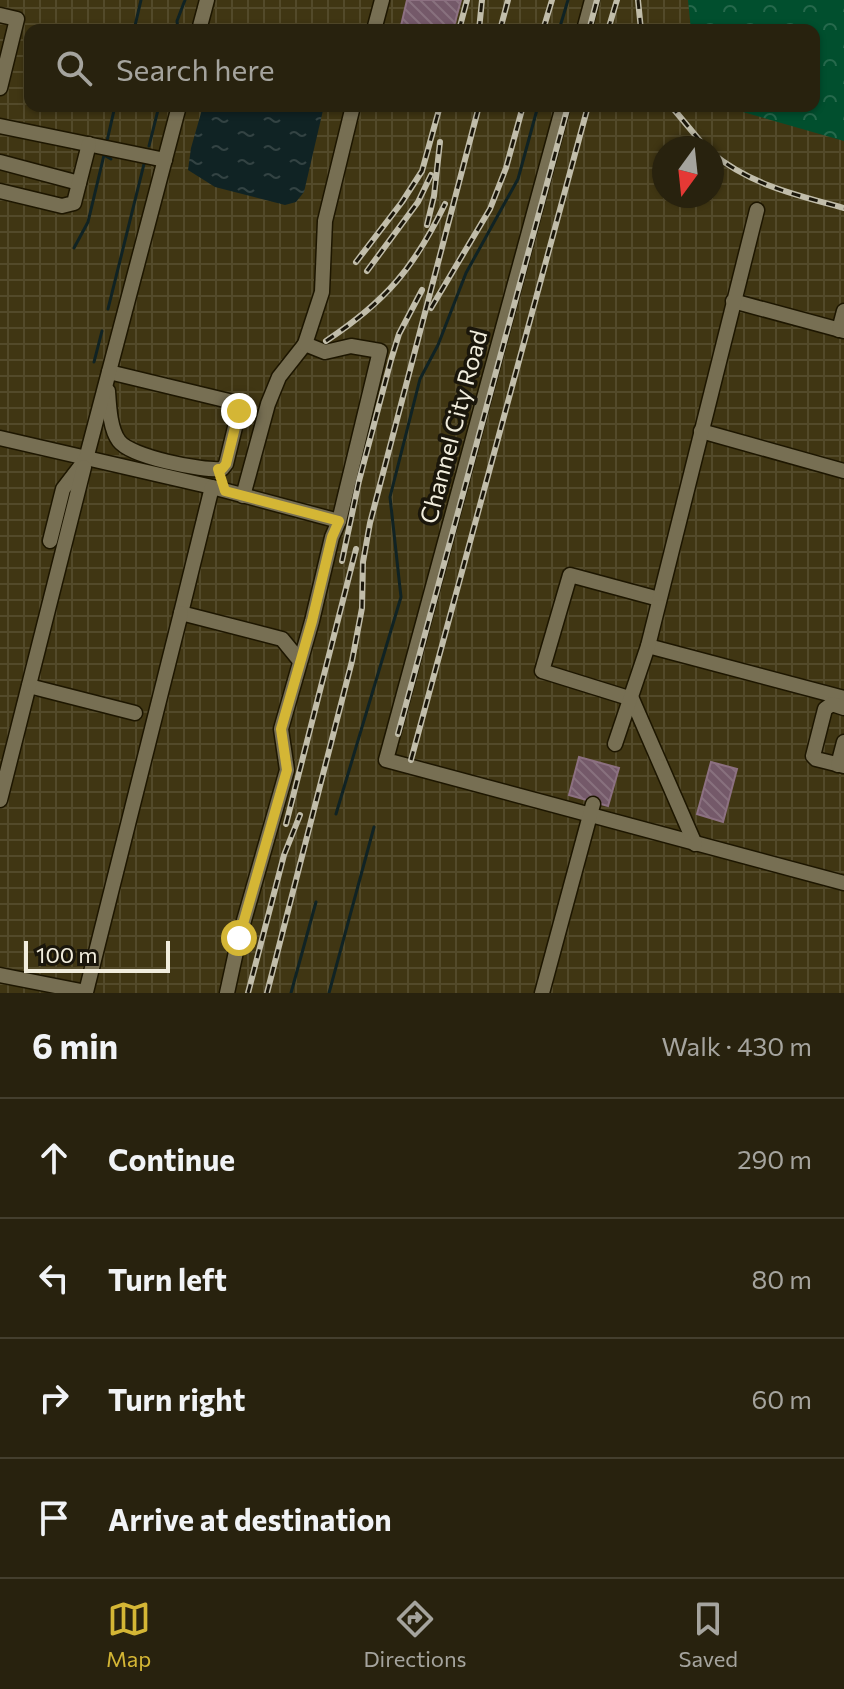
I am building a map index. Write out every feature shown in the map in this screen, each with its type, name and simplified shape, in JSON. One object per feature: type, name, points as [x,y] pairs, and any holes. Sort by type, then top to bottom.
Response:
[{"type":"lane","points":[[201,24],[207,0]]},
{"type":"lane","points":[[376,24],[382,0]]},
{"type":"lane","points":[[586,24],[592,0]]},
{"type":"lane","points":[[0,15],[17,19],[0,88]]},
{"type":"lane","points":[[0,800],[177,112]]},
{"type":"lane","points":[[243,496],[268,404],[279,377],[305,344],[322,292],[325,221],[352,112]]},
{"type":"lane","name":"Channel City Road","points":[[561,112],[386,760],[591,810]]},
{"type":"lane","points":[[0,126],[165,160]]},
{"type":"lane","points":[[0,191],[62,206],[74,203],[89,144]]},
{"type":"lane","points":[[0,162],[79,183]]},
{"type":"lane","points":[[615,744],[648,646],[757,210]]},
{"type":"lane","points":[[733,301],[841,330],[844,311]]},
{"type":"lane","points":[[227,993],[239,938],[287,770],[281,729],[332,537],[339,521],[380,351],[351,346],[325,352],[305,344]]},
{"type":"lane","points":[[111,372],[229,401],[235,406],[239,411],[226,464],[222,469],[206,470],[127,449],[117,439],[109,408],[111,372]]},
{"type":"lane","points":[[701,431],[844,471]]},
{"type":"lane","points":[[0,438],[339,521]]},
{"type":"lane","points":[[50,541],[63,489],[86,459]]},
{"type":"lane","points":[[0,975],[86,993],[144,716],[181,613],[218,489],[218,469]]},
{"type":"lane","points":[[659,599],[570,575],[542,671],[632,699],[695,844]]},
{"type":"lane","points":[[181,613],[282,639],[300,661]]},
{"type":"lane","points":[[648,646],[844,698]]},
{"type":"lane","points":[[29,686],[144,716]]},
{"type":"lane","points":[[844,708],[832,704],[825,709],[813,756],[841,766],[844,742]]},
{"type":"lane","points":[[542,993],[591,810],[695,844],[844,883]]},
{"type":"shaded area","points":[[0,0],[844,0],[844,993],[0,993]]},
{"type":"green space","points":[[688,0],[844,0],[844,141],[743,112],[820,112],[820,24],[690,24]]},
{"type":"water","points":[[201,112],[323,112],[304,192],[296,202],[285,205],[215,187],[188,170]]},
{"type":"building","points":[[407,0],[461,0],[455,24],[401,24]]},
{"type":"building","points":[[579,757],[619,768],[608,806],[569,795]]},
{"type":"building","points":[[711,762],[737,769],[723,822],[697,814]]},
{"type":"waterway","points":[[135,24],[141,0]]},
{"type":"waterway","points":[[177,24],[185,0]]},
{"type":"waterway","points":[[561,24],[568,0]]},
{"type":"waterway","points":[[107,141],[114,112]]},
{"type":"waterway","points":[[149,146],[158,112]]},
{"type":"waterway","points":[[336,814],[401,597],[390,497],[420,379],[438,345],[466,273],[518,179],[536,112]]},
{"type":"waterway","points":[[74,248],[88,222],[104,155],[111,159]]},
{"type":"waterway","points":[[108,309],[144,164]]},
{"type":"waterway","points":[[94,362],[102,331]]},
{"type":"waterway","points":[[329,993],[374,827]]},
{"type":"waterway","points":[[291,993],[316,902]]},
{"type":"railway","points":[[461,24],[467,0]]},
{"type":"railway","points":[[480,24],[482,0]]},
{"type":"railway","points":[[502,24],[508,0]]},
{"type":"railway","points":[[545,24],[552,0]]},
{"type":"railway","points":[[591,24],[597,0]]},
{"type":"railway","points":[[610,24],[617,0]]},
{"type":"railway","points":[[638,0],[640,24]]},
{"type":"railway","points":[[356,262],[422,171],[438,112]]},
{"type":"railway","points":[[267,993],[352,661],[362,608],[363,562],[370,523],[477,112]]},
{"type":"railway","points":[[431,308],[490,209],[506,168],[521,112]]},
{"type":"railway","points":[[398,734],[566,112]]},
{"type":"railway","points":[[411,760],[586,112]]},
{"type":"railway","points":[[676,112],[696,136]]},
{"type":"railway","points":[[427,225],[434,196],[440,142]]},
{"type":"railway","points":[[724,162],[758,181],[844,208]]},
{"type":"railway","points":[[367,271],[418,202],[431,175]]},
{"type":"railway","points":[[326,341],[366,312],[396,282],[422,247],[445,204]]},
{"type":"railway","points":[[342,561],[359,481],[391,360],[399,334],[422,290]]},
{"type":"railway","points":[[286,824],[356,549]]},
{"type":"railway","points":[[248,993],[284,855],[300,815]]},
{"type":"route","points":[[239,411],[226,464],[218,469],[225,491],[339,521],[332,537],[281,729],[287,770],[239,938]]}]
